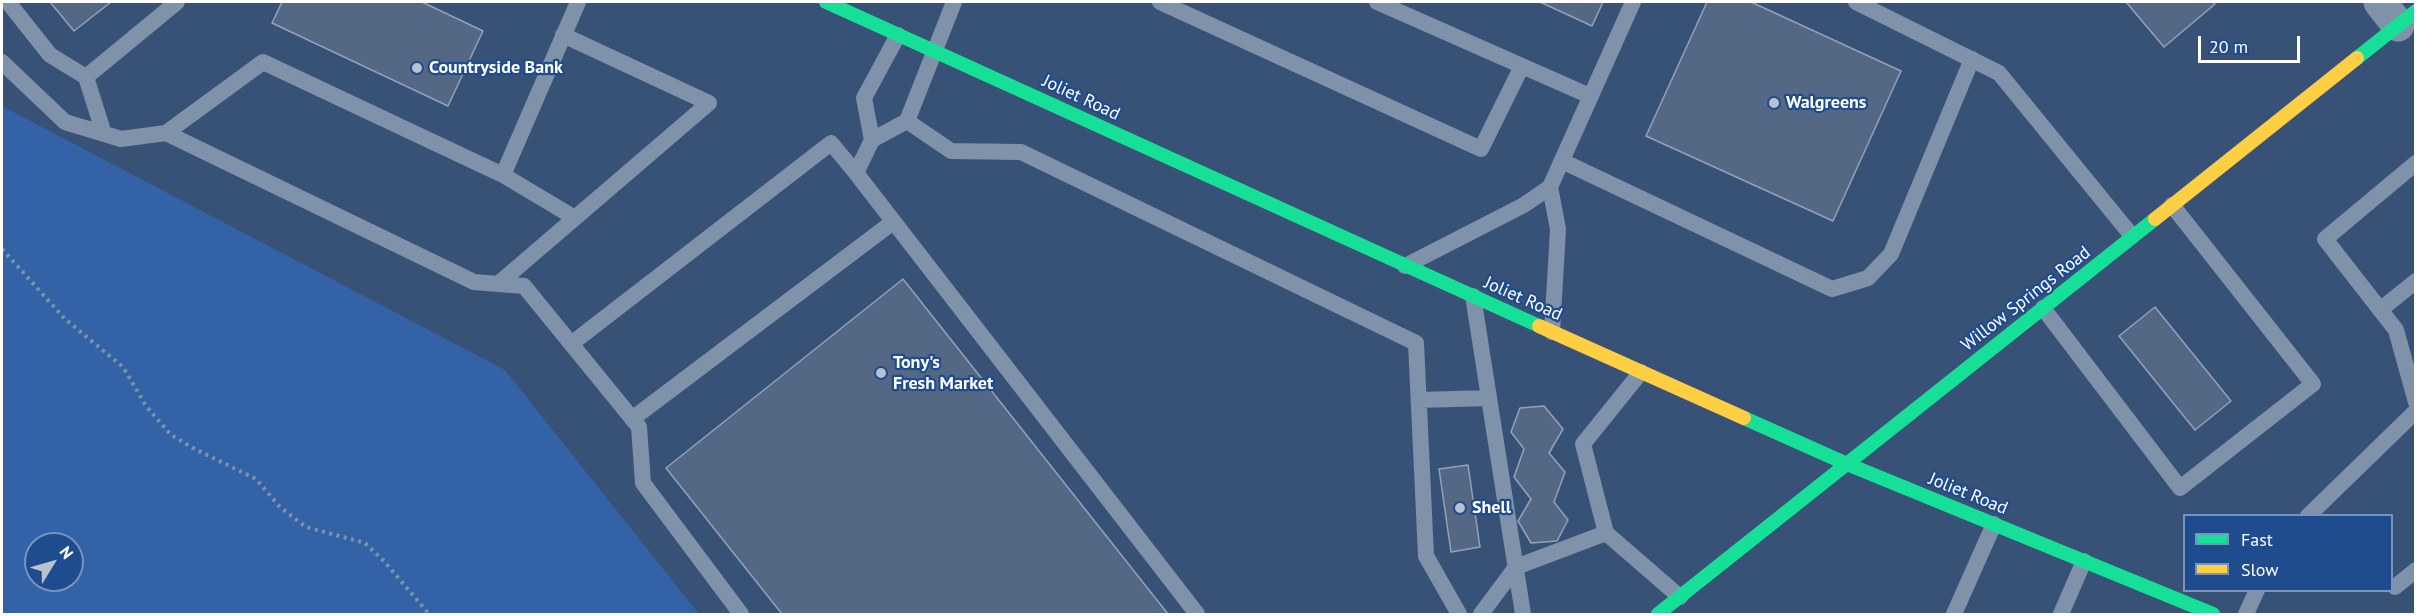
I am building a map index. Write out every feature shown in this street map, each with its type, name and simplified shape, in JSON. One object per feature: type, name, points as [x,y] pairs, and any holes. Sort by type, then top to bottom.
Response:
[{"type":"main road","name":"Joliet Road","points":[[827,2],[1404,266],[1847,464],[2084,561],[2178,608],[2213,615]]},
{"type":"main road","name":"Willow Springs Road","points":[[1658,615],[2172,205],[2405,12]]},
{"type":"lane","points":[[8,2],[50,55],[86,77],[104,134]]},
{"type":"lane","points":[[86,77],[177,2]]},
{"type":"lane","points":[[502,175],[578,2]]},
{"type":"lane","points":[[856,173],[872,140],[906,121],[954,2]]},
{"type":"lane","points":[[1160,2],[1481,149],[1522,66]]},
{"type":"lane","points":[[1377,2],[1590,96]]},
{"type":"lane","points":[[1404,266],[1524,205],[1550,187],[1633,2]]},
{"type":"lane","points":[[1856,2],[1999,73],[2132,237]]},
{"type":"lane","points":[[872,140],[864,98],[898,34]]},
{"type":"lane","points":[[498,285],[709,102],[563,35]]},
{"type":"lane","points":[[1562,161],[1832,290],[1868,278],[1891,254],[1972,59]]},
{"type":"lane","points":[[2,62],[65,122],[121,139],[166,134],[263,62],[502,175],[575,218]]},
{"type":"lane","points":[[906,121],[951,151],[1021,152],[1416,343],[1426,556],[1460,615]]},
{"type":"lane","points":[[166,134],[474,282],[524,286],[639,427],[643,483],[741,615]]},
{"type":"lane","points":[[571,344],[831,143],[1197,615]]},
{"type":"lane","points":[[2415,163],[2325,239],[2396,330],[2415,402]]},
{"type":"lane","points":[[1550,187],[1558,230],[1552,332]]},
{"type":"lane","points":[[2043,308],[2180,488],[2313,384],[2172,205]]},
{"type":"lane","points":[[632,419],[893,222]]},
{"type":"lane","points":[[2380,310],[2415,281]]},
{"type":"lane","points":[[1473,296],[1523,615]]},
{"type":"lane","points":[[1641,372],[1583,444],[1606,533],[1680,597]]},
{"type":"lane","points":[[1419,400],[1489,398]]},
{"type":"lane","points":[[2310,514],[2415,411]]},
{"type":"lane","points":[[1954,615],[1994,524]]},
{"type":"lane","points":[[1481,615],[1516,567],[1606,533]]},
{"type":"lane","points":[[2061,615],[2084,561]]},
{"type":"lane","points":[[2396,587],[2415,570]]},
{"type":"lane","points":[[2246,615],[2257,592]]},
{"type":"path","points":[[2,249],[65,319],[123,367],[146,406],[171,435],[256,479],[280,507],[306,527],[365,543],[384,561],[429,615]]},
{"type":"shaded area","points":[[2,106],[505,370],[699,614],[2,614]]},
{"type":"building","points":[[50,2],[111,2],[74,31]]},
{"type":"building","name":"Countryside Bank","points":[[282,2],[422,2],[483,31],[448,106],[272,23]]},
{"type":"building","points":[[1540,2],[1603,2],[1592,26]]},
{"type":"building","name":"Walgreens","points":[[1707,2],[1751,2],[1901,71],[1833,221],[1646,136]]},
{"type":"building","points":[[2126,2],[2212,2],[2215,4],[2164,47]]},
{"type":"building","name":"Tony's Fresh Market","points":[[903,279],[1168,614],[782,614],[666,468]]},
{"type":"building","points":[[2155,307],[2231,401],[2195,430],[2119,336]]},
{"type":"building","name":"Shell","points":[[1544,406],[1563,429],[1549,453],[1565,472],[1554,502],[1568,520],[1557,541],[1531,543],[1518,521],[1531,499],[1514,477],[1524,449],[1511,432],[1520,408]]},
{"type":"building","name":"Shell","points":[[1468,465],[1480,547],[1451,552],[1439,469]]},
{"type":"traffic: fast","points":[[826,2],[1539,326]]},
{"type":"traffic: fast","points":[[2357,58],[2416,11]]},
{"type":"traffic: fast","points":[[1658,614],[2155,219]]},
{"type":"traffic: fast","points":[[1744,418],[1847,464],[2213,614]]},
{"type":"traffic: slow","points":[[2155,219],[2357,58]]},
{"type":"traffic: slow","points":[[1539,326],[1744,418]]},
{"type":"place","name":"Countryside Bank","points":[[417,68]]},
{"type":"place","name":"Walgreens","points":[[1774,103]]},
{"type":"place","name":"Tony's Fresh Market","points":[[881,373]]},
{"type":"place","name":"Shell","points":[[1460,508]]}]
